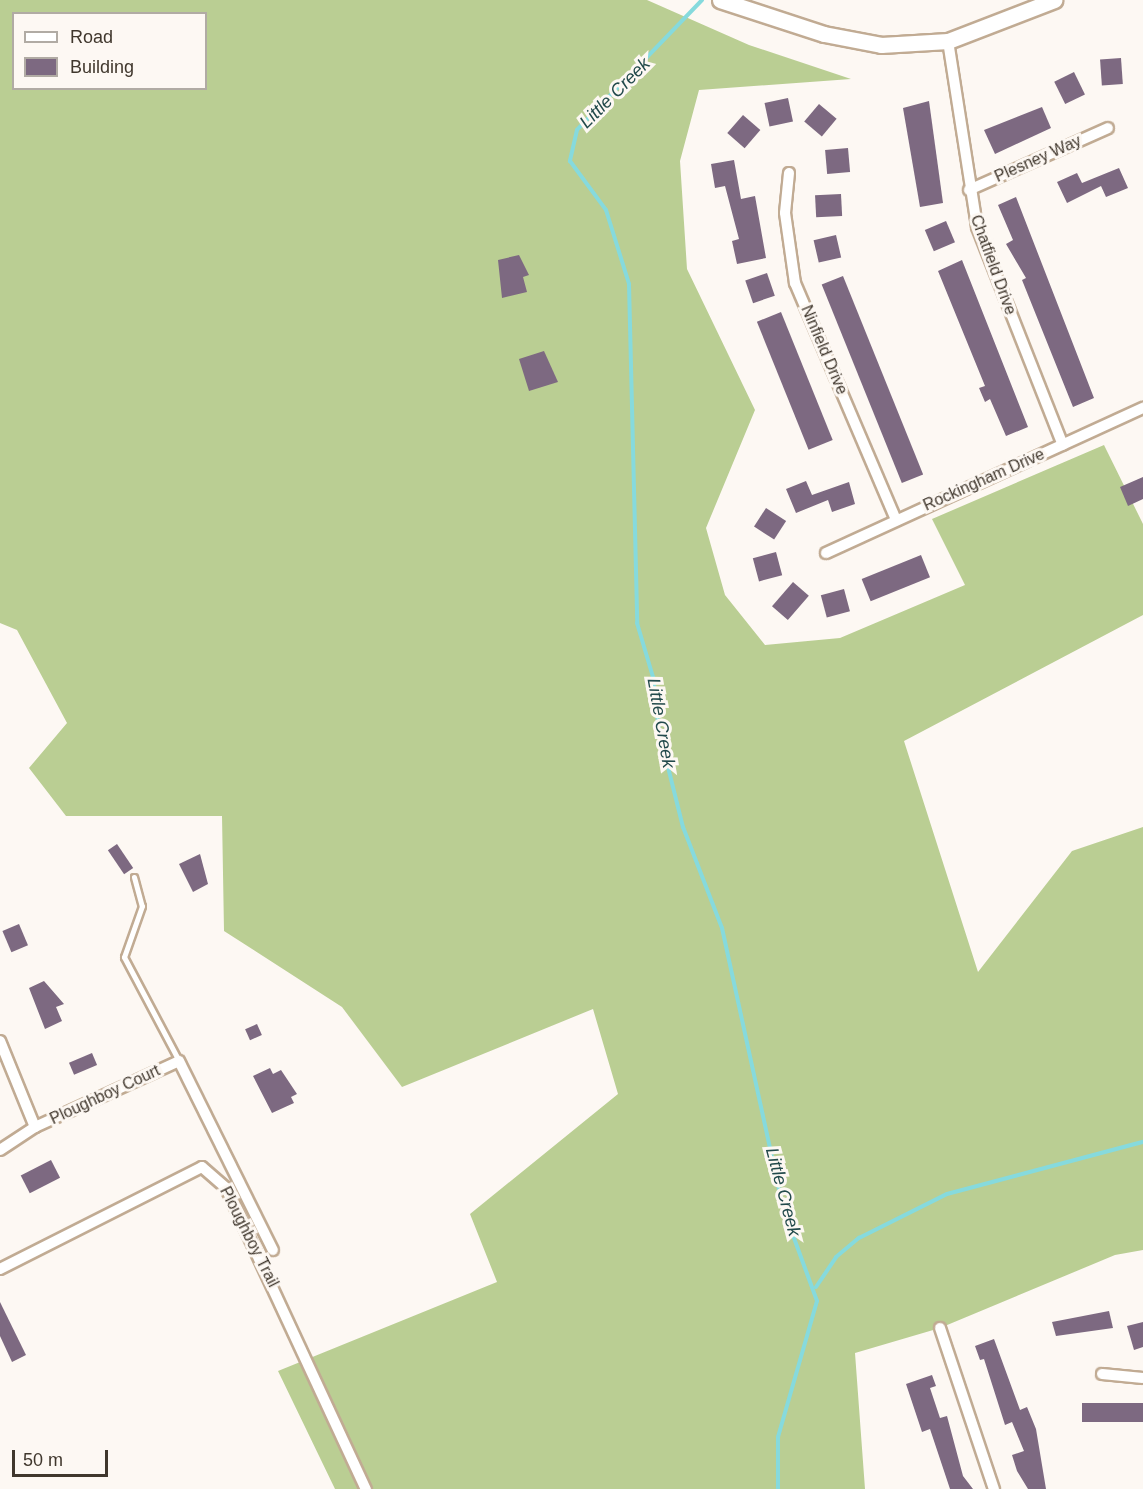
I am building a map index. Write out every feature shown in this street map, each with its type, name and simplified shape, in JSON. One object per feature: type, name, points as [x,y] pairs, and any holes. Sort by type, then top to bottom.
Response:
[{"type":"main road","points":[[720,0],[857,43],[948,41],[1054,0]]},
{"type":"street","name":"Chatfield Drive","points":[[948,41],[976,227],[1064,445]]},
{"type":"street","name":"Plesney Way","points":[[969,190],[1108,128]]},
{"type":"street","name":"Ninfield Drive","points":[[789,173],[786,213],[795,283],[896,520]]},
{"type":"street","name":"Rockingham Drive","points":[[826,553],[1143,408]]},
{"type":"street","points":[[0,1041],[35,1127]]},
{"type":"street","name":"Ploughboy Court","points":[[0,1150],[35,1127],[179,1061],[273,1250]]},
{"type":"street","name":"Ploughboy Trail","points":[[0,1269],[202,1167],[226,1188],[366,1489]]},
{"type":"street","points":[[940,1328],[994,1489]]},
{"type":"street","points":[[1102,1374],[1143,1378]]},
{"type":"lane","points":[[134,878],[142,906],[124,957],[179,1061]]},
{"type":"green space","points":[[0,0],[647,0],[749,45],[851,79],[699,90],[680,161],[687,269],[755,410],[706,528],[725,595],[765,645],[840,638],[965,585],[932,519],[1104,445],[1143,524],[1143,615],[904,741],[978,972],[1072,851],[1143,827],[1143,1250],[1115,1255],[940,1328],[855,1353],[865,1489],[335,1489],[278,1371],[497,1282],[470,1214],[618,1094],[593,1009],[402,1087],[342,1007],[224,931],[222,816],[66,816],[29,768],[67,723],[17,630],[0,623]]},
{"type":"building","points":[[1121,58],[1123,84],[1102,85],[1100,59]]},
{"type":"building","points":[[1074,72],[1085,94],[1065,104],[1054,82]]},
{"type":"building","points":[[788,98],[793,121],[770,126],[765,103]]},
{"type":"building","points":[[929,101],[943,203],[920,207],[903,108]]},
{"type":"building","points":[[819,104],[837,119],[822,136],[804,122]]},
{"type":"building","points":[[1042,107],[1051,128],[995,154],[984,130]]},
{"type":"building","points":[[743,115],[760,130],[745,148],[727,133]]},
{"type":"building","points":[[848,148],[850,172],[827,174],[825,150]]},
{"type":"building","points":[[734,160],[741,199],[755,196],[766,258],[737,264],[732,241],[739,239],[725,186],[715,188],[711,164]]},
{"type":"building","points":[[1119,168],[1128,188],[1106,197],[1101,186],[1067,203],[1057,182],[1077,173],[1082,183]]},
{"type":"building","points":[[841,194],[842,216],[816,217],[815,195]]},
{"type":"building","points":[[1016,197],[1094,398],[1073,407],[1022,280],[1026,278],[1006,244],[1013,240],[998,205]]},
{"type":"building","points":[[946,221],[955,242],[934,251],[925,230]]},
{"type":"building","points":[[836,235],[841,257],[819,263],[814,240]]},
{"type":"building","points":[[519,255],[529,275],[523,277],[527,292],[502,298],[498,260]]},
{"type":"building","points":[[962,260],[1028,427],[1006,436],[990,399],[985,402],[979,388],[985,386],[938,271]]},
{"type":"building","points":[[767,273],[775,296],[753,303],[745,280]]},
{"type":"building","points":[[843,276],[923,474],[902,483],[822,285]]},
{"type":"building","points":[[781,312],[833,440],[809,450],[757,322]]},
{"type":"building","points":[[544,351],[558,382],[529,391],[519,359]]},
{"type":"building","points":[[1143,477],[1143,499],[1128,506],[1120,487]]},
{"type":"building","points":[[806,481],[812,495],[849,482],[855,504],[832,512],[828,500],[796,513],[786,489]]},
{"type":"building","points":[[766,508],[786,521],[774,540],[754,526]]},
{"type":"building","points":[[776,552],[782,575],[759,581],[753,558]]},
{"type":"building","points":[[921,555],[930,577],[871,601],[862,579]]},
{"type":"building","points":[[793,582],[809,596],[788,620],[772,606]]},
{"type":"building","points":[[844,589],[850,611],[827,617],[821,595]]},
{"type":"building","points":[[117,844],[133,868],[124,874],[108,850]]},
{"type":"building","points":[[200,854],[208,884],[193,892],[179,864]]},
{"type":"building","points":[[19,924],[28,945],[11,952],[2,931]]},
{"type":"building","points":[[44,981],[64,1004],[56,1007],[62,1021],[45,1029],[29,988]]},
{"type":"building","points":[[257,1024],[262,1035],[250,1040],[245,1029]]},
{"type":"building","points":[[92,1053],[97,1065],[74,1075],[69,1063]]},
{"type":"building","points":[[270,1068],[273,1074],[281,1070],[297,1094],[291,1097],[294,1103],[272,1113],[253,1076]]},
{"type":"building","points":[[51,1160],[60,1178],[30,1193],[21,1175]]},
{"type":"building","points":[[0,1302],[26,1355],[12,1362],[0,1336]]},
{"type":"building","points":[[1109,1311],[1113,1328],[1056,1336],[1052,1322]]},
{"type":"building","points":[[1143,1322],[1143,1347],[1134,1350],[1127,1326]]},
{"type":"building","points":[[994,1339],[1020,1410],[1027,1407],[1036,1429],[1046,1489],[1028,1489],[1017,1471],[1012,1455],[1024,1451],[1012,1422],[1005,1425],[984,1359],[980,1360],[975,1346]]},
{"type":"building","points":[[932,1375],[936,1386],[930,1388],[940,1418],[947,1416],[963,1476],[973,1489],[950,1489],[930,1429],[922,1432],[906,1384]]},
{"type":"building","points":[[1082,1403],[1143,1403],[1143,1422],[1082,1422]]},
{"type":"waterway","name":"Little Creek","points":[[702,0],[577,130],[570,161],[606,210],[629,284],[637,623],[653,677],[659,731],[683,827],[722,928],[783,1208],[817,1301],[778,1437],[778,1489]]},
{"type":"waterway","points":[[816,1287],[836,1257],[859,1238],[947,1194],[1143,1142]]}]
